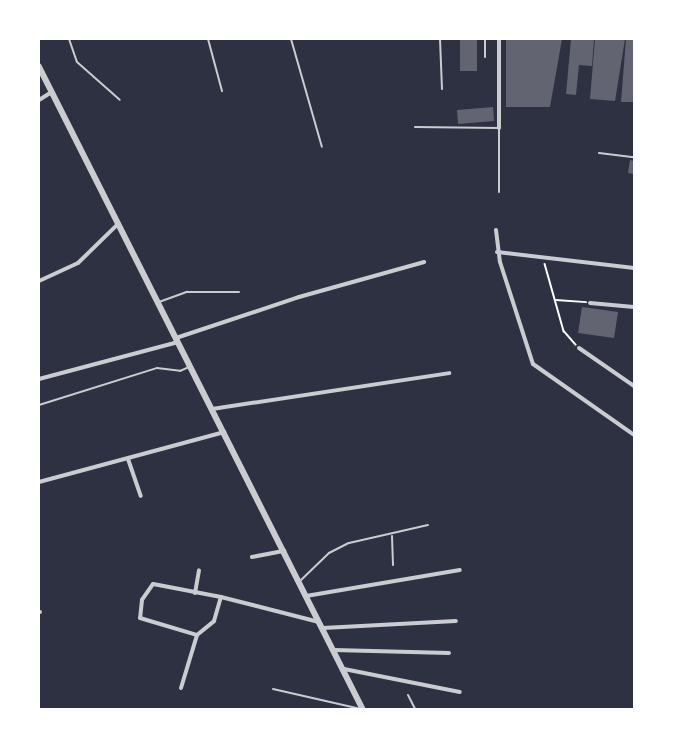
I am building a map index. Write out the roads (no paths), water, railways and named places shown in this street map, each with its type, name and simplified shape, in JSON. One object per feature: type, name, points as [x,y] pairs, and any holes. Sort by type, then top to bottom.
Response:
[{"type":"street","points":[[499,39],[499,128]]},
{"type":"street","points":[[39,66],[320,622],[362,709]]},
{"type":"street","points":[[39,100],[52,92]]},
{"type":"street","points":[[39,281],[78,263],[118,224]]},
{"type":"street","points":[[496,230],[498,252],[533,364],[634,435]]},
{"type":"street","points":[[498,252],[634,268]]},
{"type":"street","points":[[39,379],[177,340],[299,297],[424,262]]},
{"type":"street","points":[[590,303],[634,307]]},
{"type":"street","points":[[579,348],[634,386]]},
{"type":"street","points":[[212,409],[449,373]]},
{"type":"street","points":[[39,482],[224,432]]},
{"type":"street","points":[[128,459],[141,496]]},
{"type":"street","points":[[252,556],[284,551]]},
{"type":"street","points":[[195,593],[199,570]]},
{"type":"street","points":[[306,596],[460,570]]},
{"type":"street","points":[[197,634],[146,622],[139,614],[142,600],[151,585],[221,597],[320,622]]},
{"type":"street","points":[[181,688],[197,634],[214,621],[221,597]]},
{"type":"street","points":[[323,628],[456,621]]},
{"type":"street","points":[[334,650],[449,653]]},
{"type":"street","points":[[344,670],[460,692]]},
{"type":"lane","points":[[69,39],[77,62],[120,100]]},
{"type":"lane","points":[[208,39],[222,91]]},
{"type":"lane","points":[[291,39],[322,147]]},
{"type":"lane","points":[[440,39],[442,89]]},
{"type":"lane","points":[[485,39],[485,57]]},
{"type":"lane","points":[[416,127],[499,128],[499,192]]},
{"type":"lane","points":[[599,153],[634,157]]},
{"type":"lane","points":[[158,303],[187,292],[240,292]]},
{"type":"lane","points":[[39,405],[157,368],[180,371],[190,367]]},
{"type":"lane","points":[[299,582],[336,550],[366,539],[392,536],[428,525]]},
{"type":"lane","points":[[392,536],[393,565]]},
{"type":"lane","points":[[273,689],[362,709]]},
{"type":"lane","points":[[408,695],[415,709]]}]
